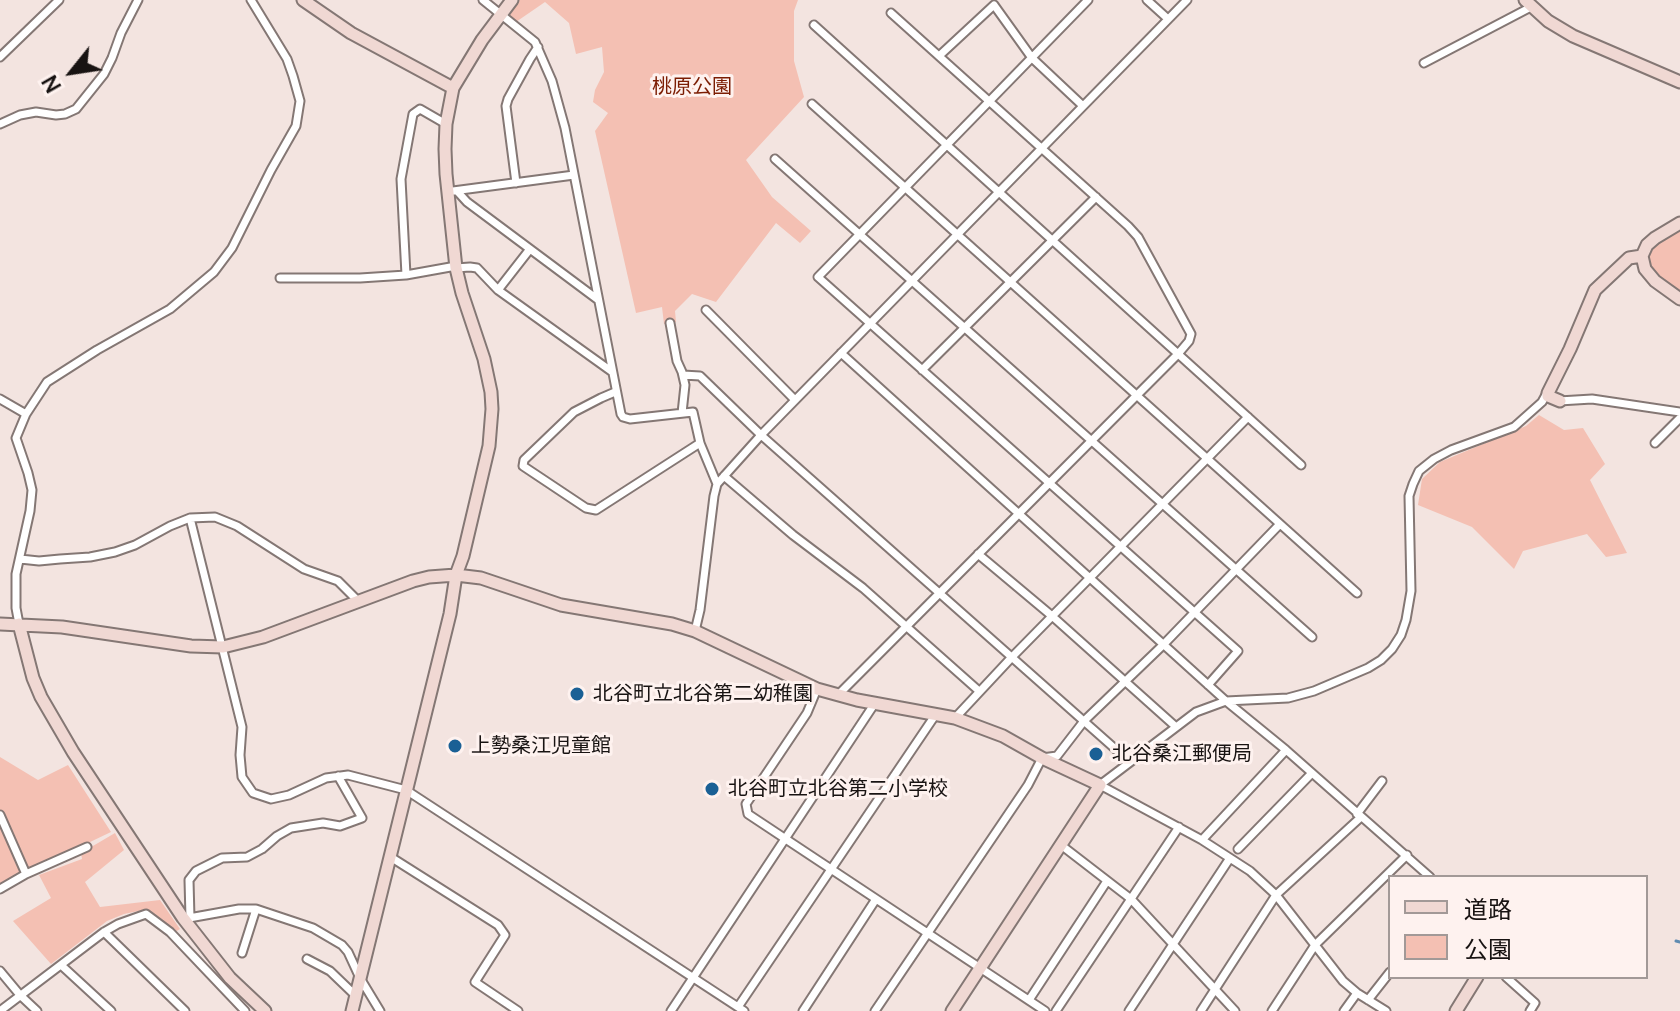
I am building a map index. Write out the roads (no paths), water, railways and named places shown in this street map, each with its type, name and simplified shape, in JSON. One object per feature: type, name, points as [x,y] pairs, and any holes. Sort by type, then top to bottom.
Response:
[{"type":"street","points":[[0,57],[59,0]]},
{"type":"street","points":[[0,124],[20,115],[36,112],[56,115],[76,109],[104,74],[138,0]]},
{"type":"street","points":[[251,0],[287,59],[298,92],[300,112],[290,138],[232,248],[214,272],[170,309],[47,382],[26,414],[16,438],[32,490],[16,574],[16,608],[33,678],[41,697],[124,831],[186,918],[230,978],[265,1011]]},
{"type":"street","points":[[303,0],[351,33],[453,88]]},
{"type":"street","points":[[483,0],[526,33],[538,47],[559,103],[621,414],[626,419],[693,412],[700,443],[717,484]]},
{"type":"street","points":[[352,1011],[489,446],[492,409],[488,375],[456,267],[453,192],[445,149],[446,124],[453,88],[482,40],[512,0]]},
{"type":"street","points":[[1088,0],[818,277],[1238,651],[1208,685]]},
{"type":"street","points":[[1147,0],[1168,19]]},
{"type":"street","points":[[695,631],[717,484],[869,323],[1187,0]]},
{"type":"street","points":[[1424,63],[1528,3],[1548,21],[1573,36],[1680,82]]},
{"type":"street","points":[[939,56],[994,5],[1032,58],[1083,106]]},
{"type":"street","points":[[838,695],[1178,354],[1191,334],[1138,237],[891,13]]},
{"type":"street","points":[[814,25],[1301,465]]},
{"type":"street","points":[[516,183],[506,106],[538,47]]},
{"type":"street","points":[[812,104],[1357,593]]},
{"type":"street","points":[[406,275],[401,179],[413,114],[420,109],[446,124]]},
{"type":"street","points":[[775,159],[1312,637]]},
{"type":"street","points":[[453,192],[574,175]]},
{"type":"street","points":[[453,192],[597,299]]},
{"type":"street","points":[[922,370],[1096,197]]},
{"type":"street","points":[[1680,223],[1655,238],[1642,256],[1645,269],[1655,281],[1680,299]]},
{"type":"street","points":[[498,290],[530,249]]},
{"type":"street","points":[[952,1011],[1100,785],[1196,712],[1226,701],[1288,698],[1314,691],[1368,668],[1392,649],[1406,620],[1411,591],[1409,496],[1419,471],[1451,450],[1514,427],[1545,397],[1595,290],[1629,258],[1642,256]]},
{"type":"street","points":[[280,278],[360,278],[456,267],[477,268],[498,290],[611,371]]},
{"type":"street","points":[[706,310],[795,400]]},
{"type":"street","points":[[670,323],[685,385],[682,413]]},
{"type":"street","points":[[841,353],[1163,645],[1428,875]]},
{"type":"street","points":[[683,375],[700,376],[761,435],[1130,762]]},
{"type":"street","points":[[615,392],[574,412],[524,460],[523,466],[586,508],[596,510],[700,443]]},
{"type":"street","points":[[1545,397],[1560,401],[1592,399],[1680,412]]},
{"type":"street","points":[[0,399],[26,414]]},
{"type":"street","points":[[955,718],[1248,417]]},
{"type":"street","points":[[1655,443],[1680,418]]},
{"type":"street","points":[[724,476],[793,535],[863,588],[979,691]]},
{"type":"street","points":[[20,559],[90,557],[115,552],[190,518],[215,517],[237,526],[304,569],[338,581],[357,600]]},
{"type":"street","points":[[190,518],[242,727],[242,777],[253,793],[271,799],[289,795],[326,778],[348,775],[406,790],[741,1009],[936,714]]},
{"type":"street","points":[[1042,758],[1057,756],[1084,721],[1163,645],[1280,524]]},
{"type":"street","points":[[978,554],[1175,726]]},
{"type":"street","points":[[0,624],[62,627],[191,646],[223,647],[263,637],[413,581],[456,575],[481,578],[561,605],[651,619],[695,631],[817,689],[955,718],[1003,736],[1179,827],[1250,871],[1276,895],[1331,967],[1357,993],[1386,1011]]},
{"type":"street","points":[[817,689],[807,713],[746,804],[748,814],[1045,1011]]},
{"type":"street","points":[[671,1011],[875,703]]},
{"type":"street","points":[[1202,840],[1286,750]]},
{"type":"street","points":[[875,1011],[1028,785],[1042,758]]},
{"type":"street","points":[[1238,849],[1312,773]]},
{"type":"street","points":[[186,918],[189,880],[196,871],[222,858],[247,857],[291,828],[323,823],[340,826],[362,818],[338,776]]},
{"type":"street","points":[[1201,1011],[1276,895],[1359,815],[1382,781]]},
{"type":"street","points":[[0,815],[26,874]]},
{"type":"street","points":[[1056,1011],[1179,827]]},
{"type":"street","points":[[1061,845],[1131,899],[1235,1011]]},
{"type":"street","points":[[0,889],[87,847]]},
{"type":"street","points":[[1272,1011],[1315,945],[1407,855]]},
{"type":"street","points":[[389,856],[498,925],[505,935],[475,982],[518,1011]]},
{"type":"street","points":[[1129,1011],[1230,858]]},
{"type":"street","points":[[1029,1000],[1107,881]]},
{"type":"street","points":[[803,1011],[876,899]]},
{"type":"street","points":[[186,918],[256,909],[313,928],[342,945],[380,1011]]},
{"type":"street","points":[[242,953],[256,909]]},
{"type":"street","points":[[0,1011],[104,932],[146,914],[170,932],[245,1011]]},
{"type":"street","points":[[104,932],[185,1011]]},
{"type":"street","points":[[307,959],[330,971],[356,996]]},
{"type":"street","points":[[61,965],[111,1011]]},
{"type":"street","points":[[0,971],[37,1011]]},
{"type":"street","points":[[1368,1000],[1388,975]]},
{"type":"street","points":[[1456,1011],[1476,979]]},
{"type":"street","points":[[1508,979],[1535,1003],[1530,1011]]},
{"type":"street","points":[[1344,1011],[1357,993]]},
{"type":"waterway","points":[[1676,941],[1680,942]]},
{"type":"place","name":"北谷町立北谷第二幼稚園","points":[[577,694]]},
{"type":"place","name":"上勢桑江児童館","points":[[455,746]]},
{"type":"place","name":"北谷桑江郵便局","points":[[1096,754]]},
{"type":"place","name":"北谷町立北谷第二小学校","points":[[712,789]]},
{"type":"park label","name":"桃原公園","points":[[692,87]]}]
